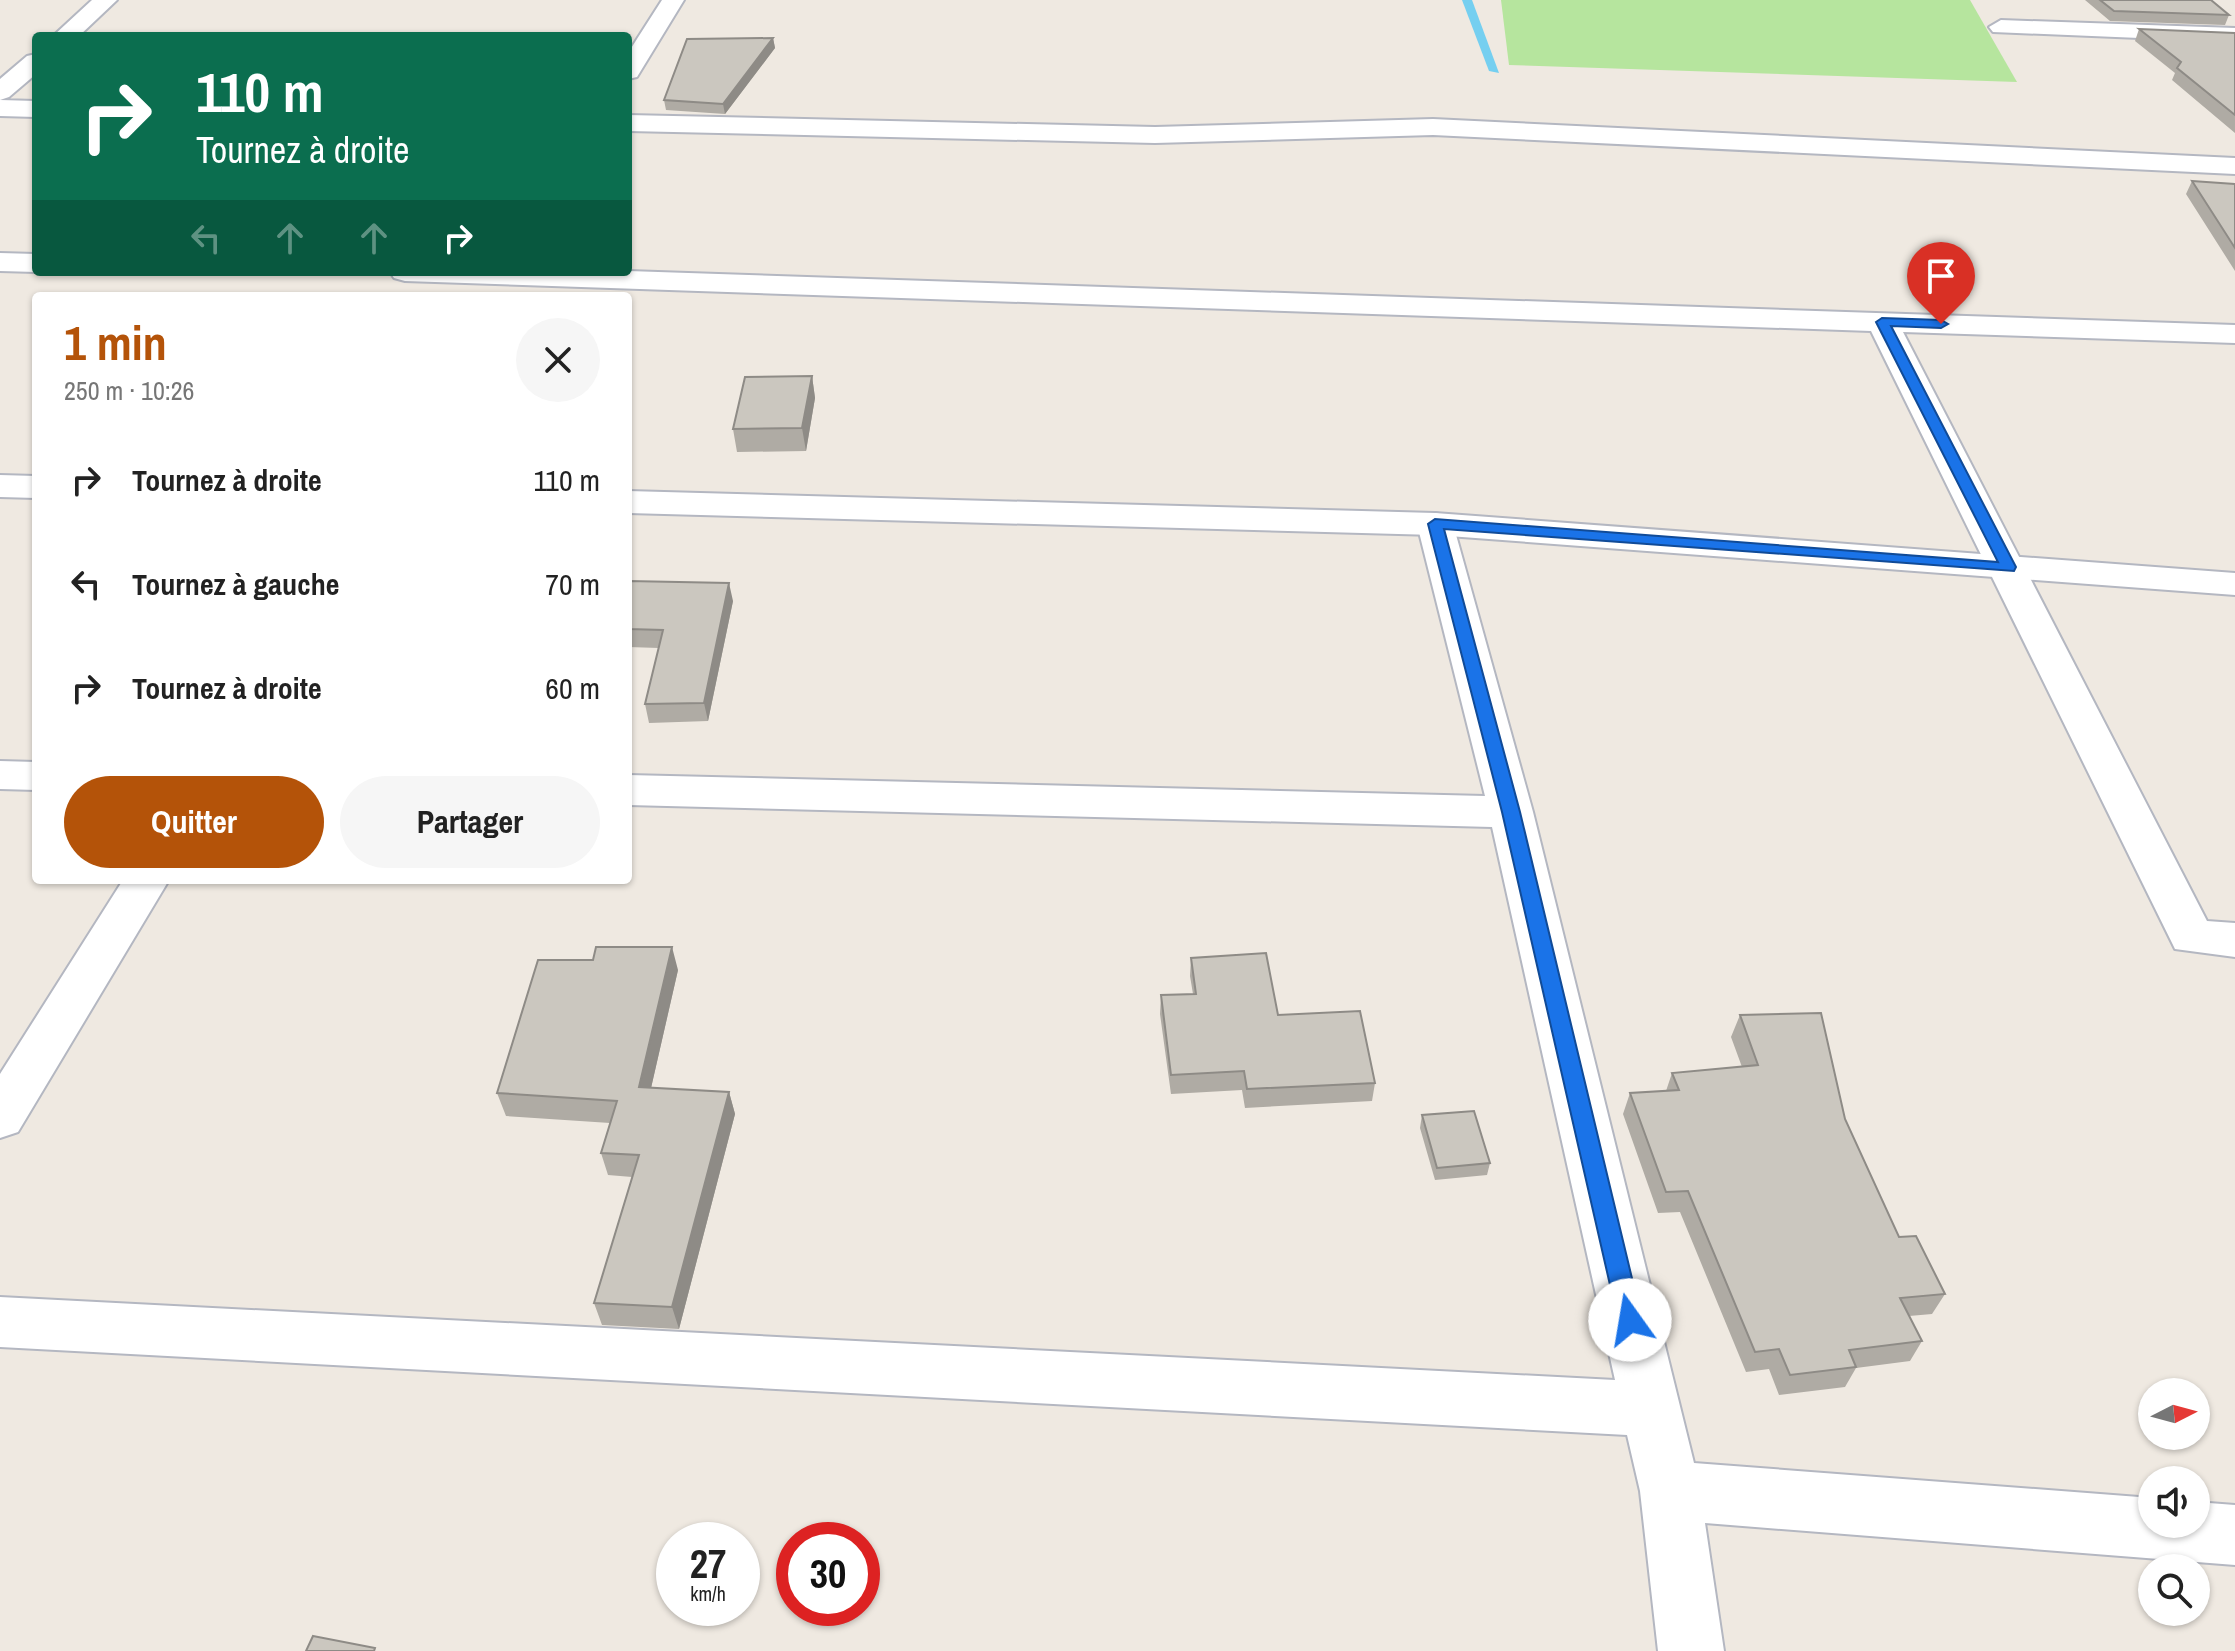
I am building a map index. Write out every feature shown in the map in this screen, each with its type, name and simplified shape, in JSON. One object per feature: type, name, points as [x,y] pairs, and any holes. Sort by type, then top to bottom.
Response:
[{"type":"street","points":[[70,32],[106,0]]},
{"type":"street","points":[[632,66],[673,0]]},
{"type":"street","points":[[2001,27],[2235,35]]},
{"type":"street","points":[[0,92],[32,64]]},
{"type":"street","points":[[0,108],[32,109]]},
{"type":"street","points":[[632,123],[1155,135],[1433,127],[2235,166]]},
{"type":"street","points":[[0,262],[32,263]]},
{"type":"street","points":[[446,276],[498,281],[2235,334]]},
{"type":"street","points":[[1882,322],[2192,937],[2235,940]]},
{"type":"street","points":[[0,486],[32,487]]},
{"type":"street","points":[[632,502],[1435,524],[2235,584]]},
{"type":"street","points":[[1435,524],[1511,812],[1670,1491],[1691,1651]]},
{"type":"street","points":[[0,775],[32,776]]},
{"type":"street","points":[[632,790],[1511,812]]},
{"type":"street","points":[[0,1117],[144,884]]},
{"type":"street","points":[[0,1322],[1651,1409]]},
{"type":"street","points":[[1670,1491],[2235,1535]]},
{"type":"green space","points":[[1501,0],[1970,0],[2017,82],[1509,65]]},
{"type":"building","points":[[2100,0],[2211,0],[2229,15],[2114,11]]},
{"type":"building","points":[[2139,29],[2235,33],[2235,115],[2177,68],[2181,62]]},
{"type":"building","points":[[773,38],[723,104],[664,100],[687,39]]},
{"type":"building","points":[[2192,181],[2235,184],[2235,248]]},
{"type":"building","points":[[812,376],[802,428],[733,429],[745,377]]},
{"type":"building","points":[[632,581],[729,583],[704,703],[645,704],[663,630],[632,629]]},
{"type":"building","points":[[596,947],[672,947],[639,1087],[729,1092],[672,1307],[594,1303],[639,1155],[601,1153],[617,1101],[497,1093],[538,960],[593,960]]},
{"type":"building","points":[[1266,953],[1278,1015],[1360,1011],[1375,1083],[1247,1089],[1244,1071],[1171,1075],[1161,995],[1196,994],[1191,958]]},
{"type":"building","points":[[1821,1013],[1845,1119],[1899,1237],[1916,1236],[1945,1294],[1900,1298],[1922,1341],[1849,1350],[1856,1367],[1790,1375],[1779,1349],[1755,1352],[1688,1191],[1666,1192],[1630,1093],[1679,1090],[1672,1073],[1758,1065],[1740,1015]]},
{"type":"building","points":[[1474,1111],[1490,1163],[1437,1168],[1422,1115]]},
{"type":"building","points":[[313,1636],[375,1648],[374,1651],[306,1651]]},
{"type":"waterway","points":[[1467,0],[1495,71]]},
{"type":"route","points":[[1630,1320],[1511,812],[1435,524],[2008,567],[1882,322],[1941,324]]}]
